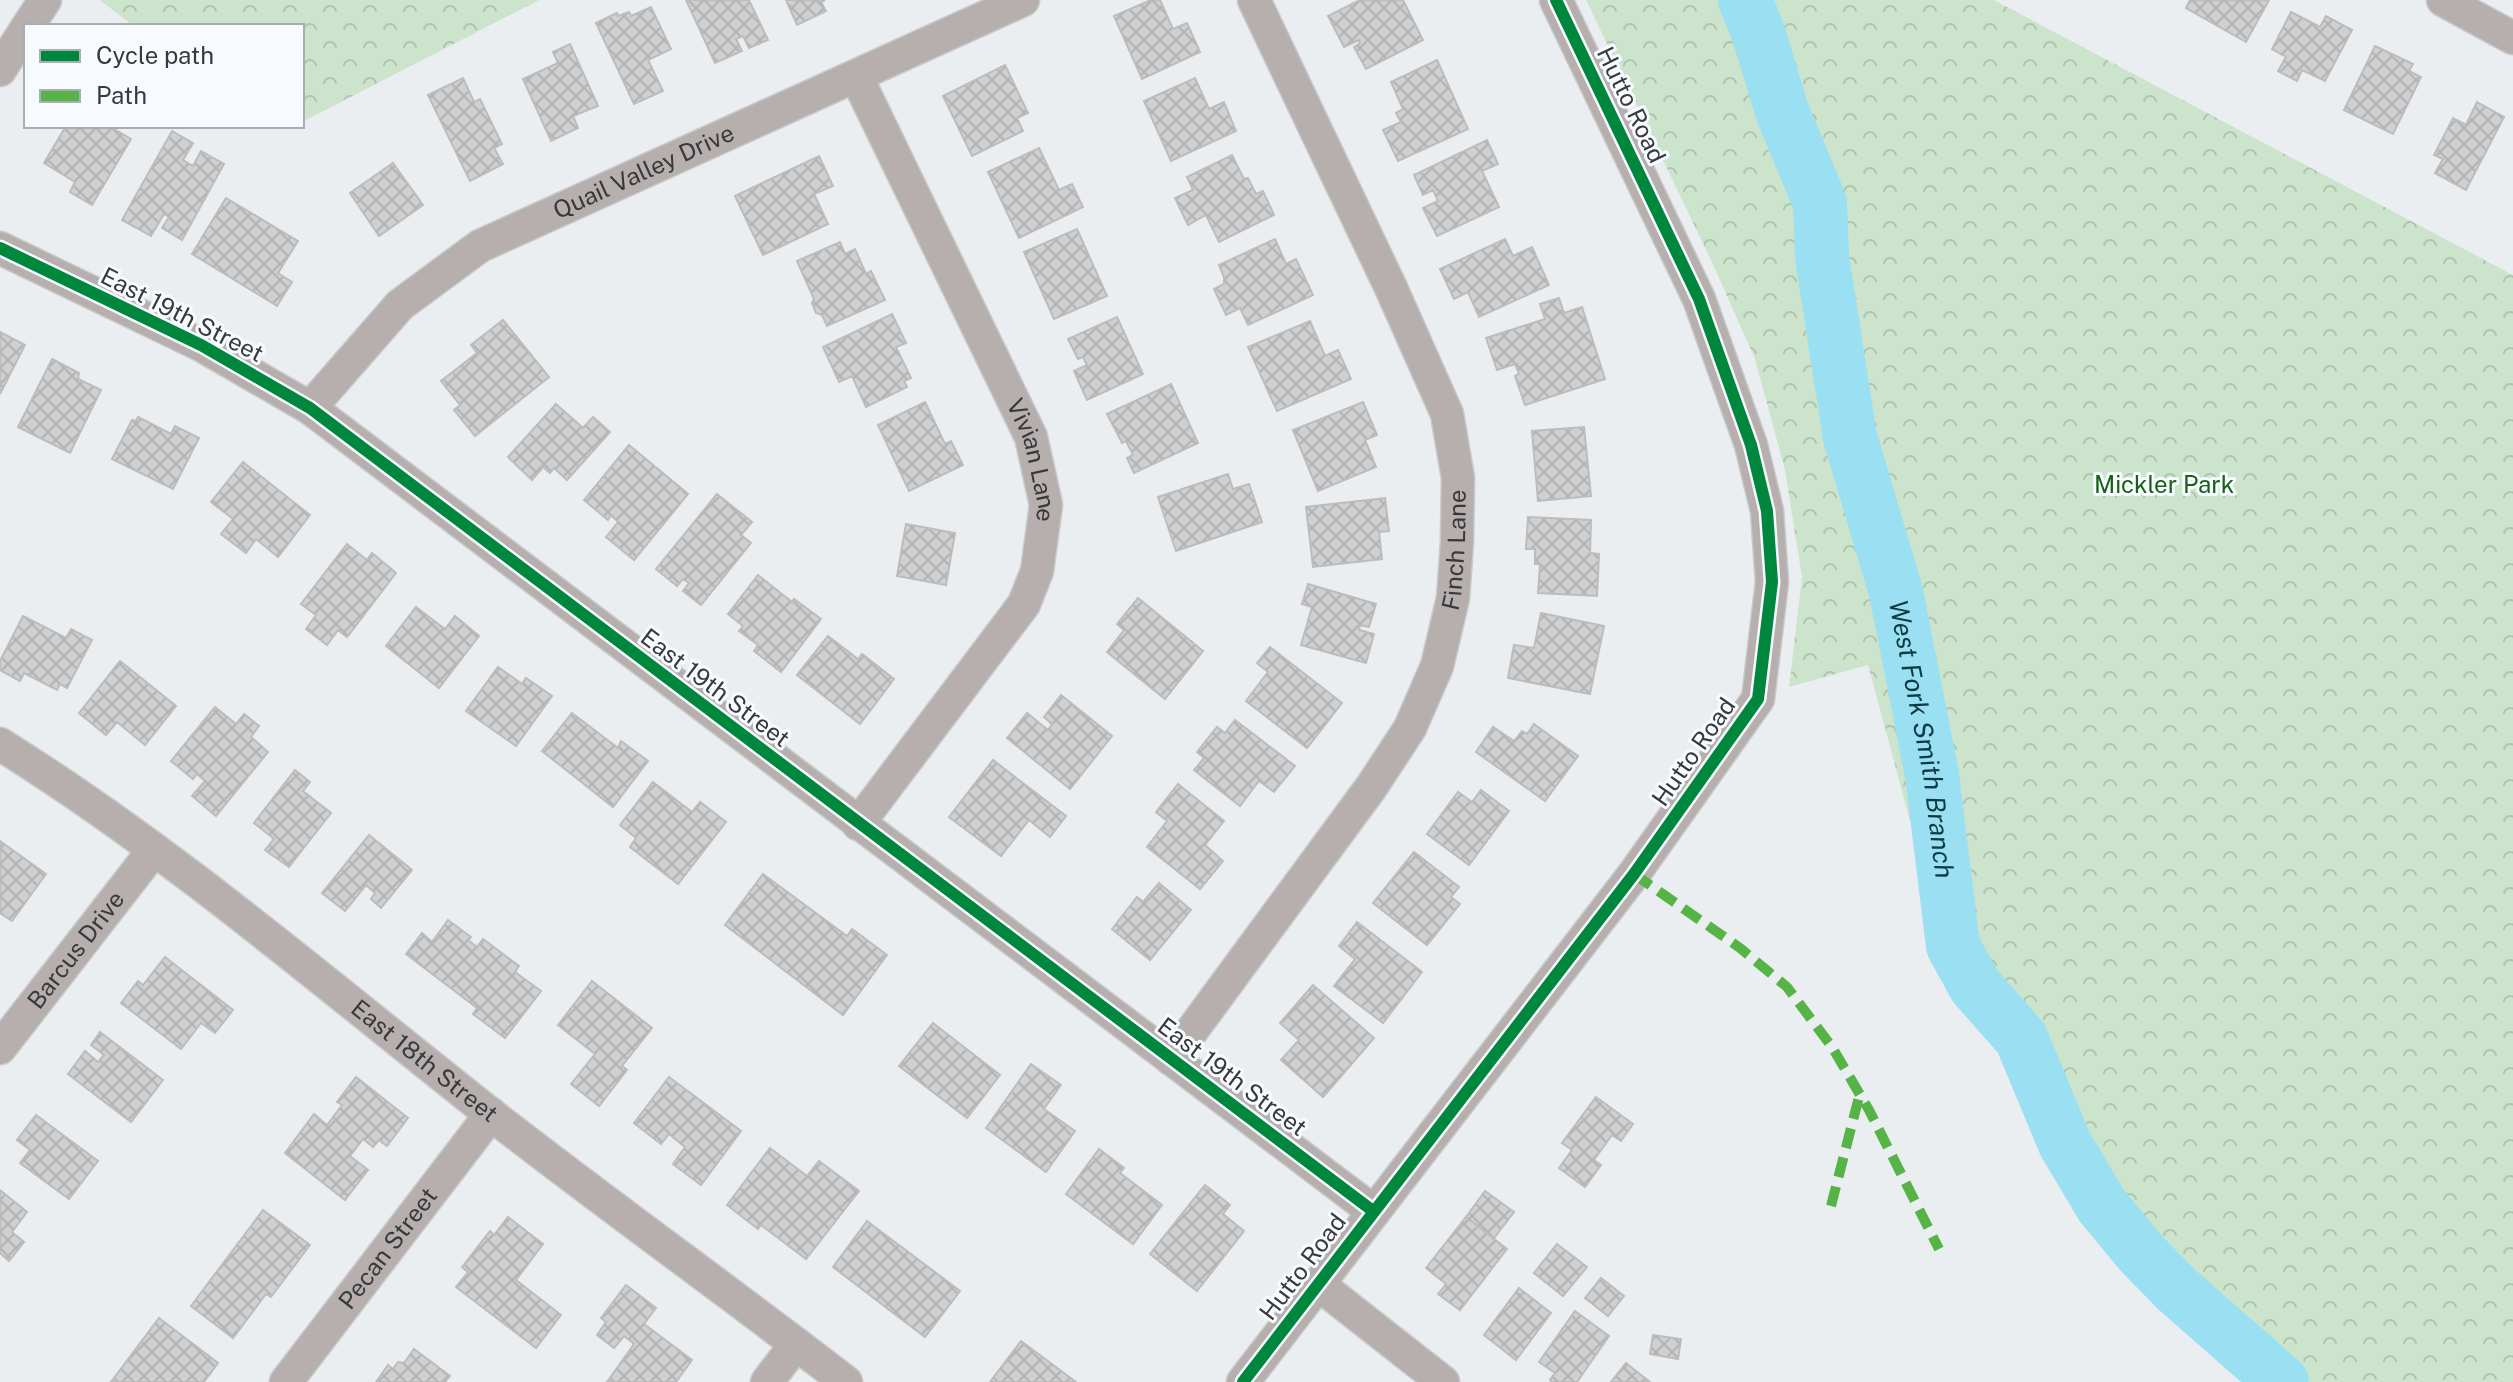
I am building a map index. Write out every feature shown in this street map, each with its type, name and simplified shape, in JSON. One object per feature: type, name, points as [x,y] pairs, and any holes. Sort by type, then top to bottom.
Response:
[{"type":"street","points":[[30,24],[45,0]]},
{"type":"street","name":"Quail Valley Drive","points":[[310,408],[400,305],[480,246],[1023,0]]},
{"type":"street","name":"Finch Lane","points":[[1171,1059],[1372,786],[1410,728],[1437,666],[1453,598],[1458,478],[1447,414],[1391,288],[1254,0]]},
{"type":"street","name":"Hutto Road","points":[[1243,1382],[1634,874],[1758,699],[1772,582],[1767,511],[1751,445],[1699,299],[1556,0]]},
{"type":"street","points":[[2443,0],[2513,38]]},
{"type":"street","points":[[0,70],[24,33]]},
{"type":"street","name":"Vivian Lane","points":[[856,76],[1031,437],[1046,505],[1037,571],[1024,604],[858,824]]},
{"type":"street","name":"East 19th Street","points":[[0,248],[201,345],[310,408],[1373,1211]]},
{"type":"street","name":"East 18th Street","points":[[0,744],[74,791],[229,905],[491,1114],[846,1382]]},
{"type":"street","name":"Barcus Drive","points":[[0,1048],[153,851]]},
{"type":"street","name":"Pecan Street","points":[[286,1382],[491,1114]]},
{"type":"street","points":[[1318,1284],[1443,1382]]},
{"type":"street","points":[[767,1382],[796,1344]]},
{"type":"green space","points":[[100,0],[539,0],[304,121],[304,24],[130,24]]},
{"type":"green space","name":"Mickler Park","points":[[1586,0],[1994,0],[2513,275],[2513,1382],[2266,1382],[2110,1239],[1952,976],[1868,665],[1789,687],[1802,577],[1785,470],[1755,359]]},
{"type":"building","points":[[686,0],[749,0],[768,40],[749,48],[743,36],[736,39],[742,51],[715,63]]},
{"type":"building","points":[[786,0],[825,0],[821,2],[826,11],[797,25]]},
{"type":"building","points":[[1151,0],[1160,0],[1173,29],[1187,23],[1200,52],[1142,79],[1114,16]]},
{"type":"building","points":[[1360,0],[1403,0],[1423,40],[1366,69],[1354,47],[1360,43],[1359,40],[1344,47],[1328,16]]},
{"type":"building","points":[[2190,0],[2269,0],[2246,42],[2186,8]]},
{"type":"building","points":[[651,7],[671,49],[648,60],[663,91],[634,104],[596,23],[617,13],[618,16],[629,12],[631,16]]},
{"type":"building","points":[[2291,12],[2320,27],[2326,16],[2352,30],[2325,81],[2302,70],[2297,81],[2278,71],[2286,57],[2272,49]]},
{"type":"building","points":[[570,44],[598,106],[573,116],[578,128],[551,141],[523,79],[558,63],[553,52]]},
{"type":"building","points":[[2375,46],[2413,64],[2409,71],[2421,77],[2393,134],[2344,110]]},
{"type":"building","points":[[1437,60],[1468,129],[1398,161],[1383,130],[1401,122],[1396,113],[1403,109],[1391,82]]},
{"type":"building","points":[[1005,65],[1028,113],[1017,118],[1023,131],[972,156],[943,96]]},
{"type":"building","points":[[463,78],[474,102],[480,99],[502,144],[494,148],[503,164],[470,181],[428,95]]},
{"type":"building","points":[[1195,78],[1209,109],[1224,102],[1236,131],[1171,161],[1144,101]]},
{"type":"building","points":[[2477,102],[2504,117],[2466,190],[2435,173],[2443,159],[2434,155],[2453,118],[2466,125]]},
{"type":"building","points":[[65,128],[112,128],[131,139],[92,205],[70,192],[75,182],[44,163]]},
{"type":"building","points":[[172,131],[193,143],[183,160],[193,166],[201,151],[224,164],[182,240],[162,228],[169,217],[164,214],[151,236],[122,220]]},
{"type":"building","points":[[1487,140],[1498,164],[1482,171],[1499,207],[1437,236],[1423,208],[1438,201],[1433,190],[1423,195],[1414,175]]},
{"type":"building","points":[[1039,148],[1059,190],[1072,184],[1083,207],[1019,238],[988,172]]},
{"type":"building","points":[[1232,155],[1256,194],[1263,191],[1274,215],[1219,242],[1206,215],[1188,225],[1175,198],[1193,190],[1187,177]]},
{"type":"building","points":[[819,156],[833,186],[814,194],[828,224],[763,255],[735,196]]},
{"type":"building","points":[[393,163],[423,205],[379,236],[350,193]]},
{"type":"building","points":[[226,198],[298,241],[278,273],[292,282],[277,306],[192,254]]},
{"type":"building","points":[[1077,229],[1107,296],[1054,319],[1024,252]]},
{"type":"building","points":[[1275,239],[1286,264],[1296,259],[1313,295],[1248,325],[1240,308],[1226,315],[1214,289],[1224,284],[1219,265]]},
{"type":"building","points":[[1505,239],[1513,256],[1532,247],[1549,285],[1479,317],[1468,292],[1454,299],[1440,269]]},
{"type":"building","points":[[840,242],[845,254],[855,249],[866,274],[871,271],[885,300],[827,326],[822,315],[816,313],[812,303],[814,299],[797,261]]},
{"type":"building","points":[[1559,298],[1564,313],[1582,307],[1605,379],[1525,405],[1515,376],[1519,374],[1515,364],[1497,370],[1486,338],[1545,319],[1540,304]]},
{"type":"building","points":[[892,314],[906,343],[896,347],[911,378],[904,381],[907,387],[866,407],[852,376],[839,382],[823,347]]},
{"type":"building","points":[[1117,317],[1143,374],[1087,400],[1074,371],[1087,365],[1083,357],[1078,359],[1068,339]]},
{"type":"building","points":[[503,320],[549,377],[475,436],[454,410],[460,405],[441,381],[477,353],[471,345]]},
{"type":"building","points":[[1310,321],[1325,356],[1338,350],[1351,379],[1277,411],[1248,347]]},
{"type":"building","points":[[0,332],[25,345],[0,394]]},
{"type":"building","points":[[52,359],[79,373],[78,379],[101,390],[70,453],[18,427]]},
{"type":"building","points":[[1171,384],[1198,443],[1134,473],[1127,458],[1133,455],[1126,441],[1122,443],[1107,414]]},
{"type":"building","points":[[925,402],[945,444],[951,441],[963,465],[909,491],[878,425]]},
{"type":"building","points":[[1363,402],[1377,435],[1365,440],[1376,467],[1318,491],[1293,430]]},
{"type":"building","points":[[556,404],[583,428],[593,417],[610,432],[567,480],[554,468],[550,473],[543,467],[532,480],[508,457]]},
{"type":"building","points":[[138,417],[171,434],[175,426],[199,438],[173,489],[112,459],[132,420],[136,421]]},
{"type":"building","points":[[1584,427],[1591,496],[1538,501],[1532,431]]},
{"type":"building","points":[[629,445],[688,494],[634,560],[606,537],[618,522],[611,515],[608,520],[584,500]]},
{"type":"building","points":[[243,462],[310,515],[278,557],[256,539],[246,553],[221,534],[233,519],[211,502]]},
{"type":"building","points":[[1228,474],[1233,489],[1249,484],[1262,522],[1176,551],[1158,497]]},
{"type":"building","points":[[717,494],[752,522],[741,535],[751,543],[701,605],[683,591],[689,583],[683,579],[677,586],[656,569]]},
{"type":"building","points":[[1385,498],[1389,531],[1379,532],[1382,559],[1313,567],[1306,507]]},
{"type":"building","points":[[1528,517],[1591,520],[1590,553],[1599,554],[1597,596],[1538,593],[1540,564],[1535,564],[1535,549],[1526,549]]},
{"type":"building","points":[[906,524],[955,533],[946,585],[897,576]]},
{"type":"building","points":[[347,544],[367,560],[372,553],[396,573],[347,637],[338,630],[327,645],[306,629],[316,615],[301,604]]},
{"type":"building","points":[[758,575],[792,602],[794,599],[821,619],[781,672],[754,651],[758,645],[739,631],[743,626],[728,614]]},
{"type":"building","points":[[1308,584],[1376,604],[1369,627],[1360,625],[1359,630],[1374,634],[1366,663],[1301,645],[1312,607],[1302,604]]},
{"type":"building","points":[[1138,598],[1203,651],[1165,699],[1107,652],[1124,630],[1117,624]]},
{"type":"building","points":[[416,607],[445,629],[455,616],[479,636],[439,688],[386,646]]},
{"type":"building","points":[[1541,613],[1604,626],[1590,694],[1508,678],[1514,645],[1534,648]]},
{"type":"building","points":[[23,616],[66,638],[71,629],[92,640],[67,688],[60,684],[57,690],[24,673],[20,681],[0,670],[0,661]]},
{"type":"building","points":[[828,636],[858,659],[862,654],[894,679],[860,724],[797,675]]},
{"type":"building","points":[[1270,647],[1342,703],[1307,748],[1246,701],[1268,672],[1257,663]]},
{"type":"building","points":[[120,661],[176,706],[145,745],[117,722],[106,735],[79,713]]},
{"type":"building","points":[[498,667],[522,684],[526,678],[552,696],[516,746],[466,711]]},
{"type":"building","points":[[1061,695],[1112,736],[1070,789],[1007,738],[1027,713],[1048,730],[1052,724],[1044,717]]},
{"type":"building","points":[[215,707],[236,724],[244,714],[259,726],[251,737],[268,752],[216,816],[192,796],[205,781],[197,774],[193,779],[171,761]]},
{"type":"building","points":[[572,713],[618,748],[621,741],[648,761],[613,807],[542,751]]},
{"type":"building","points":[[1235,720],[1295,766],[1274,792],[1259,781],[1240,806],[1194,770],[1204,758],[1197,752],[1217,727],[1225,733]]},
{"type":"building","points":[[1534,724],[1578,756],[1545,801],[1476,752],[1493,727],[1514,741],[1522,731],[1527,734]]},
{"type":"building","points":[[993,760],[1066,816],[1050,837],[1029,820],[1001,856],[949,817]]},
{"type":"building","points":[[295,770],[310,782],[303,791],[331,813],[289,867],[265,850],[274,839],[254,823]]},
{"type":"building","points":[[653,782],[692,812],[700,802],[726,822],[678,884],[630,847],[636,838],[620,825]]},
{"type":"building","points":[[1178,784],[1224,821],[1205,845],[1223,861],[1200,889],[1147,847],[1167,821],[1156,812]]},
{"type":"building","points":[[1481,790],[1509,811],[1469,865],[1427,834],[1458,792],[1472,802]]},
{"type":"building","points":[[369,835],[412,870],[381,908],[371,899],[375,893],[366,885],[345,911],[322,893]]},
{"type":"building","points":[[0,841],[46,874],[12,921],[0,913]]},
{"type":"building","points":[[1414,852],[1459,887],[1451,897],[1460,904],[1427,945],[1373,903]]},
{"type":"building","points":[[763,874],[847,936],[852,929],[887,955],[843,1015],[725,925]]},
{"type":"building","points":[[1159,883],[1191,910],[1150,960],[1112,929],[1137,897],[1143,902]]},
{"type":"building","points":[[448,920],[471,937],[468,940],[477,947],[483,939],[519,966],[515,972],[541,991],[505,1038],[473,1014],[477,1008],[406,954],[422,933],[432,942]]},
{"type":"building","points":[[1357,922],[1422,972],[1383,1023],[1334,986],[1355,959],[1339,946]]},
{"type":"building","points":[[165,957],[233,1010],[215,1033],[201,1023],[181,1049],[121,1003],[138,981],[143,985]]},
{"type":"building","points":[[592,981],[652,1028],[622,1066],[627,1070],[599,1106],[571,1084],[595,1054],[558,1025]]},
{"type":"building","points":[[1313,985],[1374,1038],[1323,1097],[1281,1060],[1299,1040],[1280,1023]]},
{"type":"building","points":[[933,1023],[1000,1075],[967,1118],[899,1066]]},
{"type":"building","points":[[100,1032],[163,1080],[131,1122],[68,1074],[85,1051],[98,1062],[104,1055],[91,1045]]},
{"type":"building","points":[[1031,1064],[1061,1085],[1044,1109],[1075,1131],[1046,1172],[986,1128]]},
{"type":"building","points":[[356,1077],[408,1118],[387,1146],[379,1140],[373,1147],[363,1139],[350,1156],[368,1170],[345,1200],[285,1153],[314,1114],[327,1125],[342,1105],[337,1102]]},
{"type":"building","points":[[669,1077],[741,1131],[701,1185],[673,1164],[685,1147],[669,1134],[661,1144],[634,1123]]},
{"type":"building","points":[[1596,1097],[1633,1124],[1621,1141],[1612,1135],[1594,1160],[1601,1165],[1585,1187],[1559,1168],[1572,1150],[1562,1143]]},
{"type":"building","points":[[36,1115],[98,1161],[69,1199],[20,1163],[30,1150],[17,1140]]},
{"type":"building","points":[[770,1148],[807,1176],[819,1161],[859,1191],[806,1259],[761,1225],[758,1229],[727,1205]]},
{"type":"building","points":[[1099,1149],[1124,1168],[1120,1173],[1162,1205],[1133,1244],[1066,1194]]},
{"type":"building","points":[[1205,1185],[1230,1205],[1223,1214],[1244,1231],[1197,1291],[1150,1254]]},
{"type":"building","points":[[0,1190],[27,1212],[12,1232],[24,1242],[9,1261],[0,1253]]},
{"type":"building","points":[[1485,1191],[1514,1212],[1494,1238],[1466,1217]]},
{"type":"building","points":[[263,1210],[310,1245],[271,1297],[266,1294],[233,1338],[191,1306]]},
{"type":"building","points":[[508,1217],[543,1244],[516,1280],[561,1315],[536,1348],[456,1287],[468,1272],[462,1267],[490,1231],[494,1235]]},
{"type":"building","points":[[1466,1217],[1507,1249],[1460,1310],[1438,1294],[1446,1284],[1426,1268]]},
{"type":"building","points":[[867,1221],[960,1291],[925,1337],[833,1267]]},
{"type":"building","points":[[1557,1244],[1587,1267],[1563,1296],[1534,1273]]},
{"type":"building","points":[[1601,1278],[1624,1296],[1608,1316],[1585,1298]]},
{"type":"building","points":[[626,1285],[656,1308],[644,1324],[692,1360],[676,1382],[607,1382],[634,1344],[624,1336],[614,1348],[597,1335],[606,1322],[601,1318]]},
{"type":"building","points":[[1519,1288],[1551,1313],[1516,1360],[1484,1335]]},
{"type":"building","points":[[1575,1311],[1609,1336],[1577,1382],[1552,1382],[1550,1380],[1555,1373],[1539,1362]]},
{"type":"building","points":[[159,1318],[218,1363],[204,1382],[111,1382]]},
{"type":"building","points":[[1653,1335],[1681,1339],[1678,1359],[1650,1354]]},
{"type":"building","points":[[1021,1341],[1076,1382],[990,1382]]},
{"type":"building","points":[[414,1349],[450,1376],[445,1382],[376,1382],[388,1365],[393,1369],[398,1362],[404,1363]]},
{"type":"building","points":[[1626,1363],[1650,1382],[1611,1382]]},
{"type":"waterway","name":"West Fork Smith Branch","points":[[1745,0],[1782,111],[1820,203],[1822,257],[1850,437],[1896,592],[1932,775],[1953,946],[1975,986],[2021,1038],[2065,1144],[2102,1206],[2176,1289],[2282,1382]]},
{"type":"marked path","points":[[1634,874],[1740,948],[1787,987],[1832,1047],[1869,1110],[1939,1249]]},
{"type":"marked path","points":[[1831,1206],[1860,1093]]},
{"type":"cycle path","points":[[1243,1382],[1634,874],[1758,699],[1772,582],[1767,511],[1751,445],[1699,299],[1556,0]]},
{"type":"cycle path","points":[[0,248],[201,345],[310,408],[1373,1211]]}]
